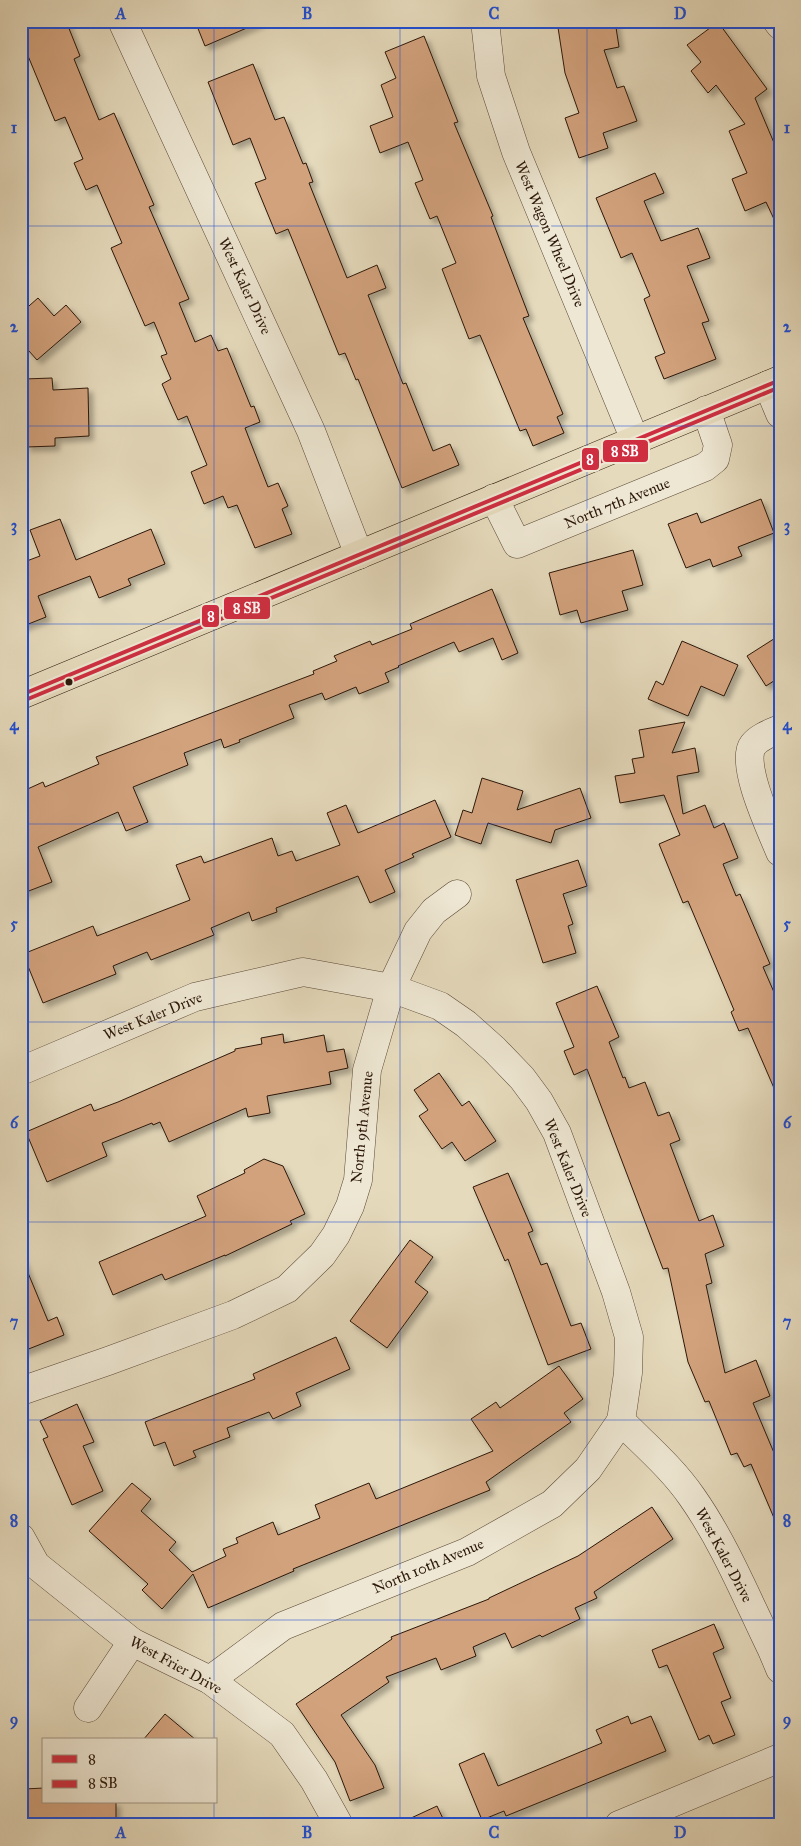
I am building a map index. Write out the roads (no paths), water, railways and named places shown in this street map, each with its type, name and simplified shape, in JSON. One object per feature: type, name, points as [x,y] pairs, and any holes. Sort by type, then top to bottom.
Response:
[{"type":"main road","points":[[21,695],[774,382]]},
{"type":"street","name":"West Kaler Drive","points":[[122,21],[311,431],[360,555]]},
{"type":"street","name":"West Wagon Wheel Drive","points":[[485,21],[491,76],[516,152],[636,440]]},
{"type":"street","points":[[777,21],[780,25]]},
{"type":"street","points":[[774,382],[780,414]]},
{"type":"street","name":"North 7th Avenue","points":[[494,498],[517,544],[704,467],[715,459],[718,445],[706,410]]},
{"type":"street","points":[[780,730],[763,736],[753,745],[750,753],[754,785],[780,852]]},
{"type":"street","name":"North 9th Avenue","points":[[21,1390],[108,1361],[233,1315],[287,1289],[322,1255],[336,1235],[350,1206],[358,1180],[367,1070],[391,988],[418,931],[434,911],[456,894]]},
{"type":"street","name":"West Kaler Drive","points":[[21,1070],[195,997],[304,972],[391,988],[440,1006],[466,1024],[522,1078],[538,1101],[556,1133],[616,1292],[629,1337],[628,1373],[621,1422],[658,1457],[691,1496],[716,1536],[780,1669]]},
{"type":"street","name":"North 10th Avenue","points":[[210,1680],[283,1626],[467,1552],[552,1504],[588,1469],[621,1422]]},
{"type":"street","name":"West Frier Drive","points":[[21,1538],[36,1566],[132,1642],[210,1680],[282,1734],[314,1780],[339,1825]]},
{"type":"street","points":[[88,1708],[132,1642]]},
{"type":"street","points":[[619,1825],[780,1758]]}]
